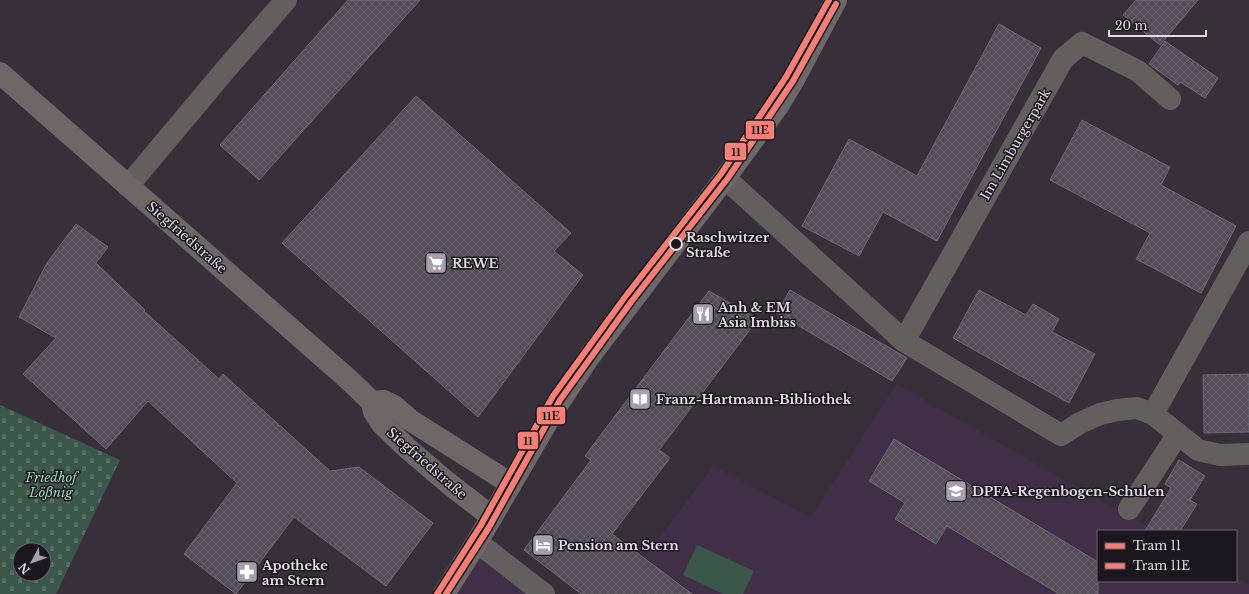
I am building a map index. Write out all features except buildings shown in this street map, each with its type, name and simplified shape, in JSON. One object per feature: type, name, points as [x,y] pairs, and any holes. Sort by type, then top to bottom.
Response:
[{"type":"main road","points":[[444,594],[492,517],[556,407],[589,357],[778,106],[836,0]]},
{"type":"main road","name":"Siegfriedstraße","points":[[1,76],[332,364],[372,402],[374,412],[382,424],[407,448],[492,517]]},
{"type":"main road","name":"Siegfriedstraße","points":[[372,402],[384,401],[394,406],[410,420],[511,484]]},
{"type":"street","points":[[128,186],[226,68],[286,0]]},
{"type":"street","name":"Im Limburgerpark","points":[[904,341],[1063,59],[1082,43],[1138,71],[1170,99]]},
{"type":"street","points":[[725,178],[904,341],[1061,435],[1080,423],[1100,414],[1117,410],[1138,408],[1153,414],[1198,450],[1220,455],[1249,454]]},
{"type":"street","points":[[1153,414],[1249,242]]},
{"type":"street","points":[[1129,509],[1178,434]]},
{"type":"street","points":[[477,542],[544,594]]},
{"type":"shaded area","name":"DPFA-Regenbogen-Schulen","points":[[896,384],[1153,530],[1097,530],[1097,582],[1237,582],[1237,578],[1249,584],[1249,594],[678,594],[644,558],[713,466],[811,517]]},
{"type":"shaded area","points":[[477,542],[544,594],[444,594]]},
{"type":"green space","name":"Friedhof Lößnig","points":[[0,405],[120,460],[56,594],[0,594]]},
{"type":"green space","points":[[697,545],[754,571],[743,594],[723,594],[683,575]]},
{"type":"tram line","name":"11","points":[[437,594],[481,525],[553,396],[625,297],[721,174],[786,77],[829,0]]},
{"type":"tram line","name":"11E","points":[[446,594],[488,529],[560,400],[631,302],[728,178],[793,81],[836,4]]},
{"type":"place","name":"Raschwitzer Straße","points":[[676,244]]},
{"type":"place","name":"REWE","points":[[436,263]]},
{"type":"place","name":"Anh & EM Asia Imbiss","points":[[703,314]]},
{"type":"place","name":"Franz-Hartmann-Bibliothek","points":[[640,399]]},
{"type":"place","name":"DPFA-Regenbogen-Schulen","points":[[956,491]]},
{"type":"place","name":"Pension am Stern","points":[[543,545]]},
{"type":"place","name":"Apotheke am Stern","points":[[247,572]]}]
